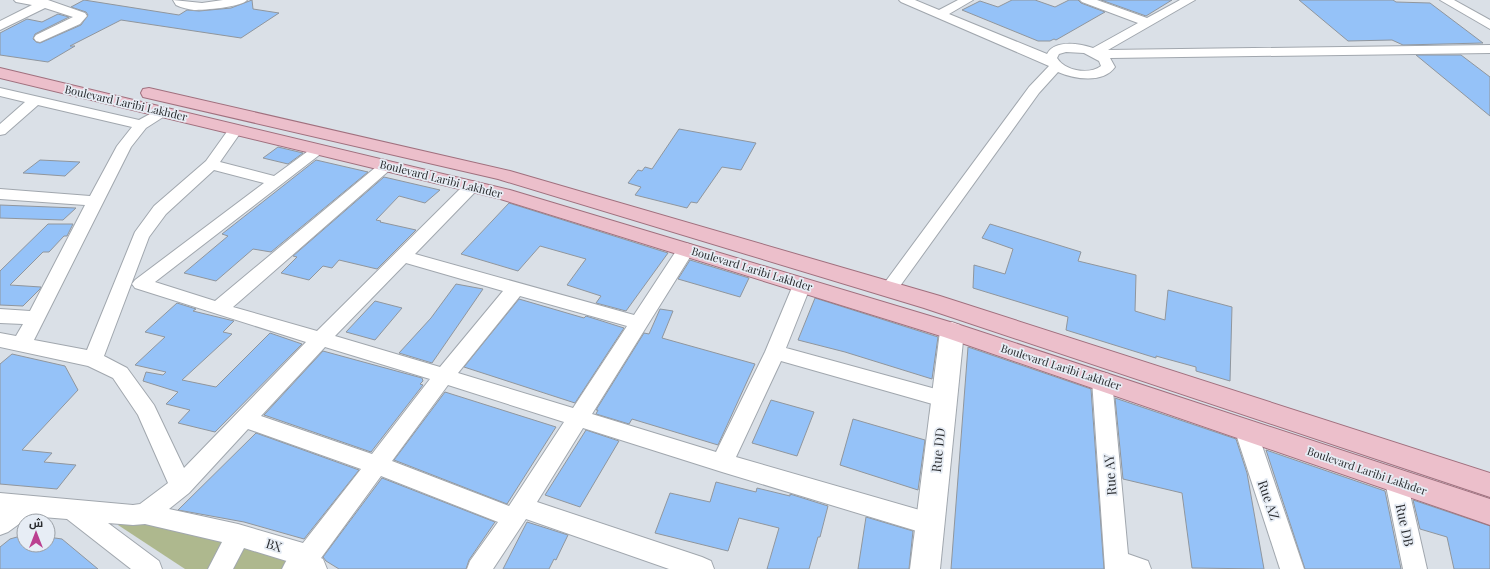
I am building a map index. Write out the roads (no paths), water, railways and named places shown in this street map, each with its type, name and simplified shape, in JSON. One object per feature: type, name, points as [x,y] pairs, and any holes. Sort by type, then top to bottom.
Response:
[{"type":"main road","name":"Boulevard Laribi Lakhder","points":[[0,60],[476,169],[889,289],[955,320],[1102,380],[1246,431],[1490,512]]},
{"type":"main road","name":"Boulevard Laribi Lakhder","points":[[0,73],[472,186],[802,285],[955,320],[1490,485]]},
{"type":"street","points":[[20,0],[49,2],[79,14],[81,17],[76,22],[40,38]]},
{"type":"street","points":[[179,0],[186,6],[240,0]]},
{"type":"street","points":[[905,0],[945,12],[1054,60],[1070,72],[1086,75],[1101,73],[1108,67],[1100,56]]},
{"type":"street","points":[[927,0],[945,12]]},
{"type":"street","points":[[945,12],[967,0]]},
{"type":"street","points":[[1086,0],[1148,23]]},
{"type":"street","points":[[1100,56],[1148,23],[1189,0]]},
{"type":"street","points":[[1446,0],[1490,25]]},
{"type":"street","points":[[0,26],[49,2]]},
{"type":"street","points":[[889,289],[1034,90],[1054,60],[1072,47],[1100,56],[1490,56]]},
{"type":"street","points":[[1100,56],[1490,49]]},
{"type":"street","points":[[0,92],[141,125]]},
{"type":"street","points":[[0,131],[36,100]]},
{"type":"street","points":[[22,344],[124,146],[141,125],[164,112]]},
{"type":"street","points":[[93,358],[141,236],[160,210],[211,164],[236,129]]},
{"type":"street","points":[[320,149],[141,284],[218,309],[444,376],[722,463],[930,524]]},
{"type":"street","points":[[211,164],[277,182]]},
{"type":"street","points":[[218,309],[387,165]]},
{"type":"street","points":[[145,514],[181,486],[321,339],[404,257],[472,186]]},
{"type":"street","points":[[0,194],[95,201]]},
{"type":"street","points":[[480,569],[686,249]]},
{"type":"street","points":[[404,257],[639,323]]},
{"type":"street","points":[[722,463],[774,352],[802,285]]},
{"type":"street","points":[[304,567],[444,376],[516,288]]},
{"type":"street","points":[[0,316],[35,318]]},
{"type":"street","name":"Rue DD","points":[[925,569],[943,399],[955,320]]},
{"type":"street","points":[[0,340],[93,358],[120,373],[147,411],[181,486]]},
{"type":"street","points":[[774,352],[943,399]]},
{"type":"street","name":"Rue AY","points":[[1102,380],[1124,567]]},
{"type":"street","points":[[244,419],[518,512],[702,569]]},
{"type":"street","name":"Rue AZ","points":[[1246,431],[1292,569]]},
{"type":"street","name":"Rue DB","points":[[1396,481],[1415,569]]},
{"type":"street","points":[[0,504],[145,514],[238,535],[220,569]]},
{"type":"street","points":[[0,524],[25,506]]},
{"type":"street","points":[[70,508],[150,569]]},
{"type":"street","name":"BX","points":[[238,535],[300,553],[304,567]]}]
